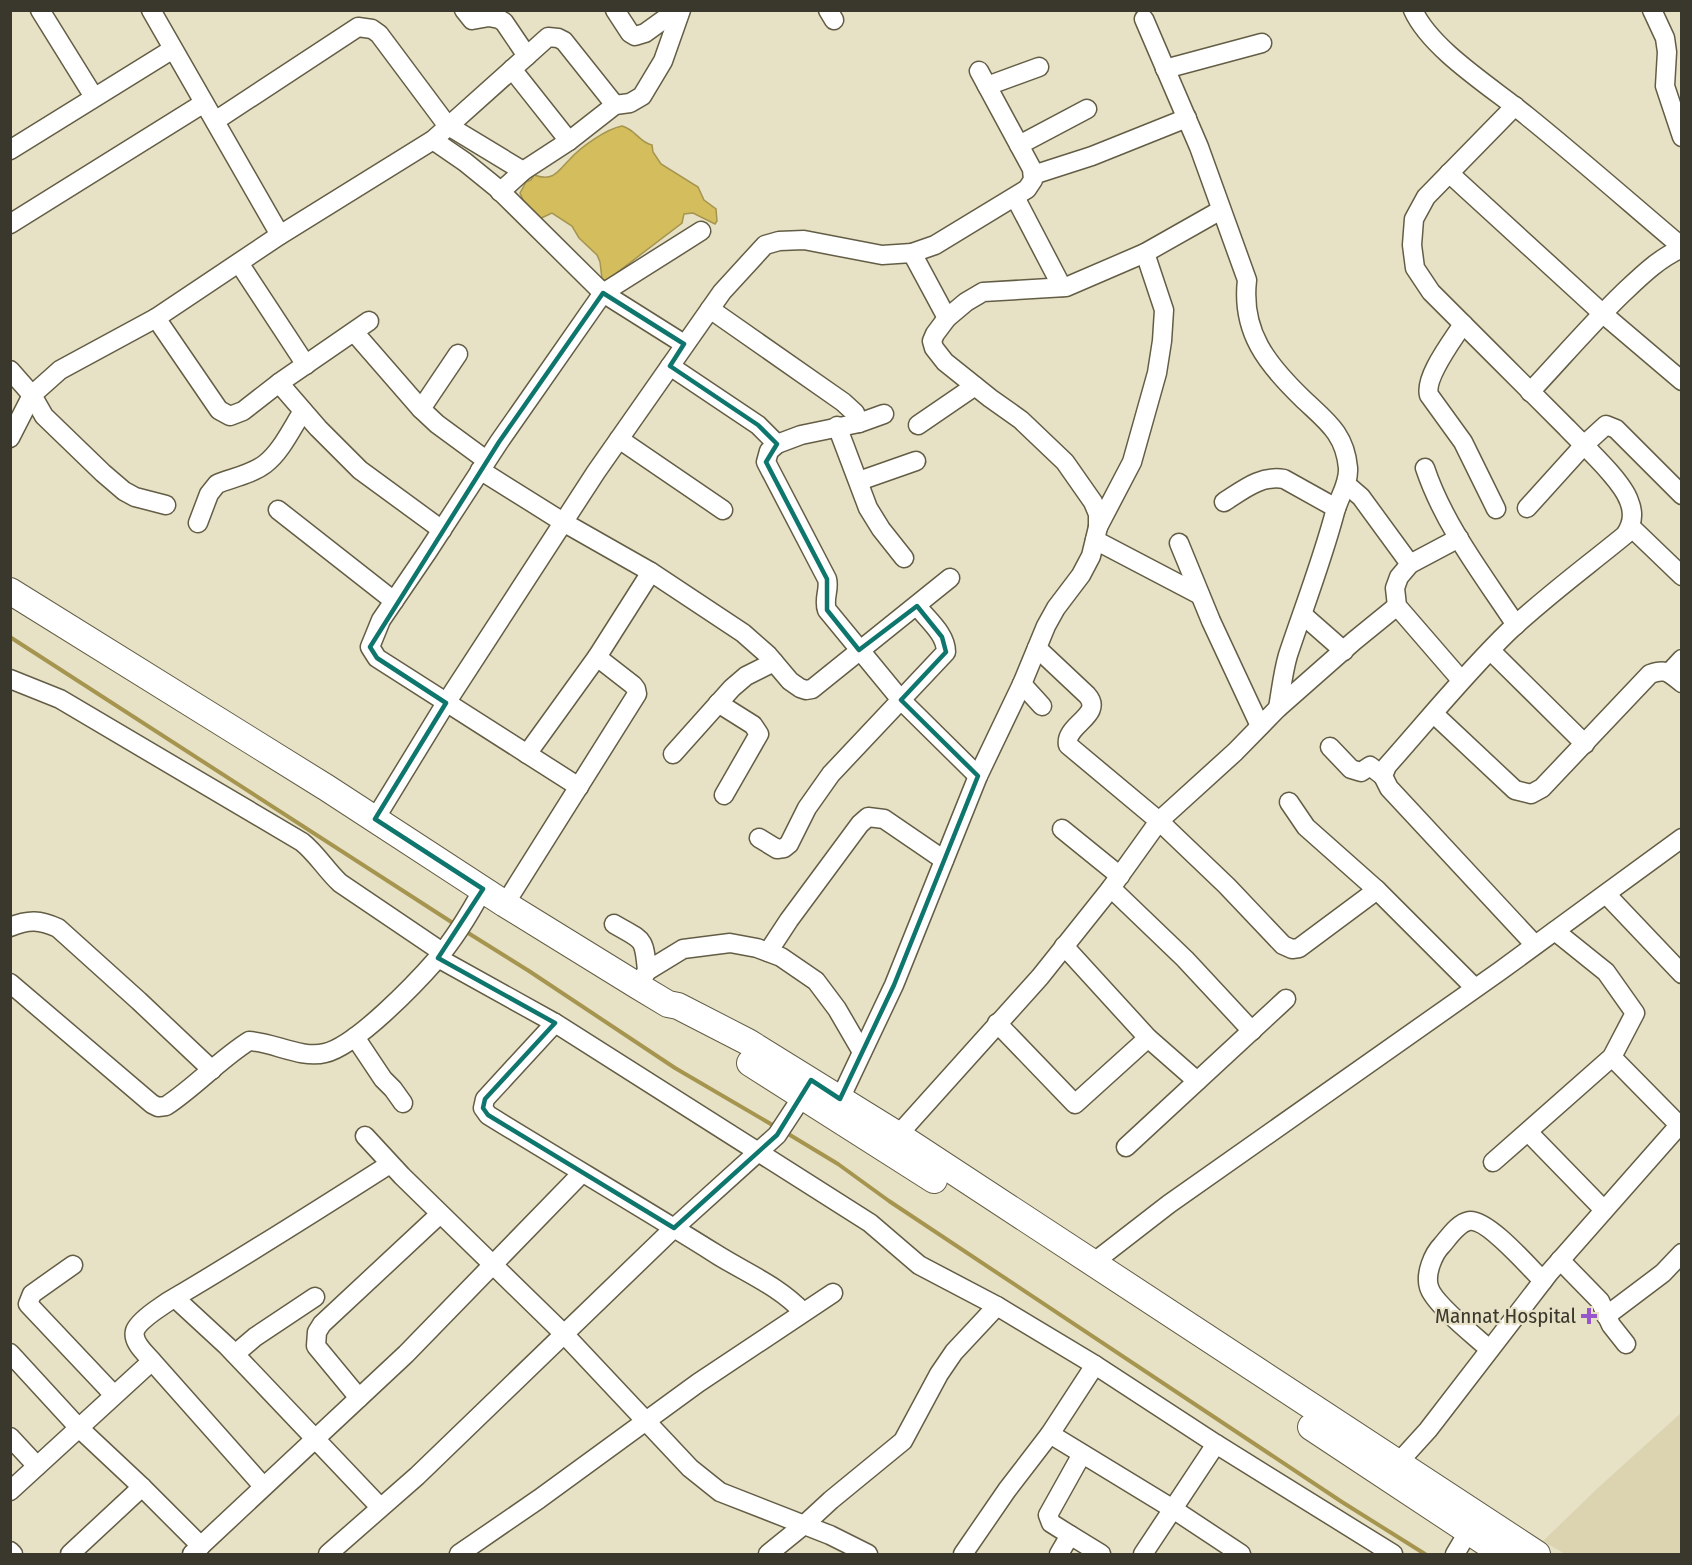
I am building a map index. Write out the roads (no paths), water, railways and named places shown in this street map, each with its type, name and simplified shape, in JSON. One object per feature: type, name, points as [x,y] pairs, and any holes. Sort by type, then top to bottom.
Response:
[{"type":"highway","points":[[10,591],[375,819],[505,904],[642,979],[668,1004],[675,1015],[798,1103],[1085,1276],[1474,1523],[1537,1554]]},
{"type":"highway","points":[[668,1004],[678,1006],[748,1042],[898,1135],[1398,1463],[1474,1523],[1503,1554]]},
{"type":"street","points":[[40,10],[94,98]]},
{"type":"street","points":[[151,10],[280,235]]},
{"type":"street","points":[[464,10],[472,20],[494,18],[504,22],[527,56]]},
{"type":"street","points":[[615,10],[630,33],[635,36],[645,33],[677,10]]},
{"type":"street","points":[[500,192],[523,171],[569,141],[615,105],[630,103],[642,96],[663,61],[681,10]]},
{"type":"street","points":[[1413,10],[1417,21],[1430,37],[1682,248],[1663,257],[1602,313],[1530,392]]},
{"type":"street","points":[[1653,10],[1665,38],[1673,73],[1665,86],[1682,137]]},
{"type":"street","points":[[1144,19],[1199,147],[1247,280],[1245,298],[1248,318],[1257,342],[1273,368],[1335,429],[1346,458],[1348,469],[1346,484],[1336,508],[1326,550],[1288,657],[1278,708]]},
{"type":"street","points":[[215,121],[358,27],[364,27],[379,34],[447,125],[523,171]]},
{"type":"street","points":[[10,438],[32,395],[60,370],[156,318],[280,235],[433,140],[447,125],[548,37],[564,41],[615,105]]},
{"type":"street","points":[[1165,69],[1262,43]]},
{"type":"street","points":[[12,145],[173,49]]},
{"type":"street","points":[[375,819],[562,522],[722,292],[765,246],[778,241],[804,240],[882,255],[912,253],[935,244],[1027,189],[1034,175],[1032,169],[983,79],[1039,67]]},
{"type":"street","points":[[512,69],[569,141]]},
{"type":"street","points":[[10,224],[204,103]]},
{"type":"street","points":[[1383,776],[1387,766],[1461,680],[1550,594],[1625,535],[1631,527],[1633,517],[1629,499],[1616,481],[1584,445],[1431,292],[1415,268],[1413,228],[1416,213],[1426,197],[1515,106]]},
{"type":"street","points":[[1019,145],[1087,109]]},
{"type":"street","points":[[1034,175],[1092,156],[1187,118]]},
{"type":"street","points":[[433,140],[465,162],[500,192],[603,293],[684,344]]},
{"type":"street","points":[[1449,173],[1602,313],[1682,381]]},
{"type":"street","points":[[1015,197],[1062,287]]},
{"type":"street","points":[[840,1100],[894,985],[978,776],[1056,608],[1081,575],[1091,556],[1096,533],[1098,514],[1093,502],[1065,462],[1021,420],[945,362],[934,348],[932,341],[934,334],[947,318],[966,302],[983,292],[1062,287],[1079,282],[1145,253],[1221,210]]},
{"type":"street","points":[[579,787],[377,658],[370,647],[381,620],[483,465],[603,293],[701,231]]},
{"type":"street","points":[[912,253],[947,318]]},
{"type":"street","points":[[1096,533],[1132,462],[1157,373],[1164,310],[1145,253]]},
{"type":"street","points":[[239,263],[306,365]]},
{"type":"street","points":[[710,309],[843,402],[855,414],[859,423]]},
{"type":"street","points":[[156,318],[205,392],[219,410],[230,416],[243,411],[279,383],[362,326],[421,409],[483,465],[562,522],[651,572],[743,633],[774,662],[790,681],[806,690],[813,689],[950,578]]},
{"type":"street","points":[[1463,324],[1432,374],[1427,389],[1463,442],[1496,509]]},
{"type":"street","points":[[421,409],[458,354]]},
{"type":"street","points":[[670,366],[758,425],[777,444]]},
{"type":"street","points":[[10,370],[32,395],[44,416],[124,491],[135,497],[166,505]]},
{"type":"street","points":[[279,383],[360,470],[442,530]]},
{"type":"street","points":[[918,425],[975,386]]},
{"type":"street","points":[[198,524],[212,488],[267,463],[281,446],[303,411]]},
{"type":"street","points":[[884,414],[859,423],[801,435],[777,444],[769,451],[766,462],[827,579],[825,604],[827,610],[901,700],[978,776]]},
{"type":"street","points":[[1527,508],[1584,445],[1606,425],[1613,427],[1682,495]]},
{"type":"street","points":[[837,426],[868,508],[904,558]]},
{"type":"street","points":[[619,439],[723,510]]},
{"type":"street","points":[[859,481],[916,461]]},
{"type":"street","points":[[1425,468],[1433,493],[1516,626]]},
{"type":"street","points":[[1224,502],[1257,481],[1274,477],[1284,478],[1336,508]]},
{"type":"street","points":[[1346,484],[1361,497],[1410,564]]},
{"type":"street","points":[[278,510],[394,601]]},
{"type":"street","points":[[1631,527],[1682,576]]},
{"type":"street","points":[[1096,533],[1200,595]]},
{"type":"street","points":[[1459,538],[1410,564],[1399,577],[1395,588],[1397,606],[1461,680]]},
{"type":"street","points":[[1179,543],[1200,595],[1260,726]]},
{"type":"street","points":[[527,754],[597,657],[651,572]]},
{"type":"street","points":[[759,837],[777,849],[784,848],[789,843],[807,808],[831,774],[946,652],[946,644],[942,637],[917,606]]},
{"type":"street","points":[[898,1135],[1040,977],[1115,882],[1158,821],[1278,708],[1397,606]]},
{"type":"street","points":[[1303,615],[1344,651]]},
{"type":"street","points":[[1037,648],[1088,695],[1093,703],[1092,709],[1068,736],[1068,745],[1158,821],[1227,886],[1283,945],[1292,949],[1299,948],[1377,890]]},
{"type":"street","points":[[1491,651],[1585,744]]},
{"type":"street","points":[[505,904],[637,694],[633,685],[597,657]]},
{"type":"street","points":[[1434,714],[1515,790],[1531,794],[1542,788],[1585,744],[1641,681],[1660,670],[1675,678],[1682,658]]},
{"type":"street","points":[[673,754],[718,703],[746,676],[774,662]]},
{"type":"street","points":[[10,679],[60,699],[302,842],[313,850],[331,875],[340,883],[870,1223],[919,1265],[997,1306],[1095,1365],[1216,1444],[1393,1554]]},
{"type":"street","points":[[1022,684],[1042,706]]},
{"type":"street","points":[[718,703],[753,724],[759,734],[724,795]]},
{"type":"street","points":[[1330,747],[1351,769],[1361,772],[1370,766],[1383,776],[1389,788],[1535,945]]},
{"type":"street","points":[[1289,802],[1306,827],[1377,890],[1476,988]]},
{"type":"street","points":[[768,952],[831,862],[868,817],[884,819],[945,860]]},
{"type":"street","points":[[1062,829],[1115,882],[1252,1031]]},
{"type":"street","points":[[1094,1265],[1098,1259],[1169,1204],[1476,988],[1682,838]]},
{"type":"street","points":[[10,982],[152,1104],[166,1107],[236,1049],[249,1041],[271,1044],[308,1054],[325,1053],[341,1047],[385,1011],[444,950],[471,912],[483,889]]},
{"type":"street","points":[[1606,894],[1682,975]]},
{"type":"street","points":[[10,927],[27,920],[41,921],[58,928],[212,1070]]},
{"type":"street","points":[[614,924],[640,939],[645,945],[642,979]]},
{"type":"street","points":[[1494,1162],[1612,1057],[1635,1013],[1606,972],[1555,931]]},
{"type":"street","points":[[642,979],[683,949],[730,943],[757,948],[781,957],[816,981],[837,1009],[862,1052]]},
{"type":"street","points":[[1064,946],[1148,1038],[1197,1082]]},
{"type":"street","points":[[1126,1147],[1287,999]]},
{"type":"street","points":[[555,1023],[485,1100],[483,1108],[488,1115],[790,1297],[803,1312]]},
{"type":"street","points":[[997,1023],[1075,1104],[1148,1038]]},
{"type":"street","points":[[355,1037],[403,1104]]},
{"type":"street","points":[[1398,1463],[1428,1430],[1560,1260],[1680,1124],[1612,1057]]},
{"type":"street","points":[[333,1553],[380,1507],[417,1476],[674,1228],[777,1135],[798,1103]]},
{"type":"street","points":[[1531,1135],[1604,1210]]},
{"type":"street","points":[[365,1136],[440,1214],[564,1334],[690,1468],[720,1492],[805,1524],[862,1553]]},
{"type":"street","points":[[263,1486],[152,1361],[135,1340],[134,1331],[138,1324],[175,1298],[266,1244],[390,1164]]},
{"type":"street","points":[[10,1353],[78,1427],[142,1486],[197,1550],[263,1486],[317,1439],[495,1265],[582,1173]]},
{"type":"street","points":[[315,1339],[322,1324],[440,1214]]},
{"type":"street","points":[[1489,1349],[1437,1300],[1429,1287],[1428,1275],[1438,1249],[1461,1224],[1470,1221],[1479,1223],[1492,1230],[1543,1281]]},
{"type":"street","points":[[1606,1316],[1663,1273],[1682,1253]]},
{"type":"street","points":[[1560,1260],[1600,1301],[1611,1325],[1626,1344]]},
{"type":"street","points":[[73,1265],[32,1294],[28,1304],[114,1395]]},
{"type":"street","points":[[459,1554],[707,1377],[833,1293]]},
{"type":"street","points":[[235,1354],[255,1337],[315,1297]]},
{"type":"street","points":[[175,1298],[235,1354],[380,1507]]},
{"type":"street","points":[[768,1554],[903,1442],[939,1374],[954,1352],[997,1306]]},
{"type":"street","points":[[293,1311],[315,1339],[316,1346],[359,1398]]},
{"type":"street","points":[[10,1491],[152,1361]]},
{"type":"street","points":[[963,1554],[1007,1490],[1050,1434],[1095,1365]]},
{"type":"street","points":[[1050,1434],[1173,1509],[1236,1553]]},
{"type":"street","points":[[10,1437],[37,1466]]},
{"type":"street","points":[[1143,1554],[1216,1444]]},
{"type":"street","points":[[1082,1454],[1048,1515],[1052,1523],[1101,1554]]},
{"type":"street","points":[[70,1554],[142,1486]]},
{"type":"street","points":[[1455,1554],[1474,1523]]},
{"type":"street","points":[[1059,1554],[1070,1535]]},
{"type":"waterway","points":[[10,637],[456,925]]},
{"type":"waterway","points":[[465,931],[675,1068],[776,1127]]},
{"type":"waterway","points":[[785,1132],[838,1164],[889,1201],[1342,1502],[1425,1554]]},
{"type":"place","name":"Mannat Hospital","points":[[1589,1316]]}]
